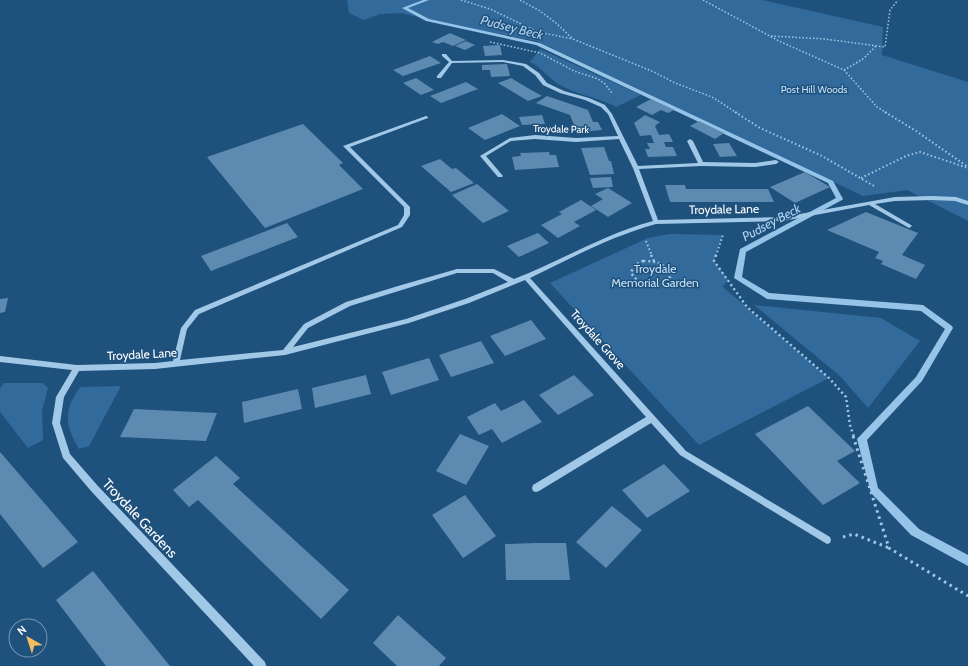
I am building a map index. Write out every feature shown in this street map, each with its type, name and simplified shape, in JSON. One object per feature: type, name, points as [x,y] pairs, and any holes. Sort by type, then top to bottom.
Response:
[{"type":"street","points":[[444,55],[451,62],[503,61],[524,65],[537,74],[545,84],[562,92],[587,99],[603,106],[610,114],[622,137],[636,168],[656,222]]},
{"type":"street","points":[[439,77],[451,62]]},
{"type":"street","points":[[176,364],[184,328],[197,312],[400,226],[407,215],[407,207],[346,146],[426,117]]},
{"type":"street","name":"Troydale Park","points":[[500,176],[483,156],[510,140],[535,137],[576,140],[622,137]]},
{"type":"street","points":[[690,141],[701,164]]},
{"type":"street","points":[[636,168],[701,164],[755,165],[776,162]]},
{"type":"street","name":"Troydale Lane","points":[[0,359],[77,368],[176,364],[285,352],[407,321],[467,301],[526,277],[638,227],[656,222],[783,218],[895,199],[956,199],[968,203]]},
{"type":"street","points":[[869,203],[909,226]]},
{"type":"street","points":[[285,352],[306,326],[348,304],[378,294],[457,271],[494,271],[514,282]]},
{"type":"street","name":"Troydale Grove","points":[[526,277],[683,454],[827,540]]},
{"type":"street","name":"Troydale Gardens","points":[[77,368],[60,397],[56,423],[66,456],[94,488],[261,666]]},
{"type":"street","points":[[536,488],[652,418]]},
{"type":"path","points":[[461,0],[475,3],[503,14],[534,31],[573,39],[654,72],[675,83],[712,97],[760,128],[820,155],[877,187]]},
{"type":"path","points":[[520,0],[540,11],[573,39]]},
{"type":"path","points":[[703,0],[770,36],[844,70],[877,107],[916,131],[968,167]]},
{"type":"path","points":[[770,36],[825,39],[885,47],[890,10],[898,0]]},
{"type":"path","points":[[490,42],[532,50],[574,71],[598,79],[612,92],[611,102],[603,106]]},
{"type":"path","points":[[844,70],[863,59],[877,45]]},
{"type":"path","points":[[861,178],[906,156],[920,152],[968,167]]},
{"type":"path","points":[[726,219],[725,231],[714,261],[747,308],[829,378],[846,398],[850,425],[889,548]]},
{"type":"path","points":[[638,227],[654,261],[665,266],[671,274],[668,282],[660,286],[647,286],[636,281],[631,273],[634,265],[643,261],[654,261]]},
{"type":"path","points":[[827,540],[854,534],[889,548],[968,596]]},
{"type":"green space","name":"Post Hill Woods","points":[[347,0],[762,0],[883,27],[882,55],[968,82],[968,221],[907,190],[863,196],[537,41],[455,26],[401,13],[380,14],[364,20],[349,13]]},
{"type":"green space","points":[[540,49],[641,95],[616,107],[603,101],[576,93],[559,84],[530,62]]},
{"type":"green space","name":"Troydale Memorial Garden","points":[[669,234],[723,235],[714,261],[728,279],[723,287],[829,378],[699,445],[550,283],[648,238]]},
{"type":"green space","points":[[754,305],[881,318],[920,341],[868,408],[840,376]]},
{"type":"green space","points":[[4,383],[43,383],[48,388],[42,410],[43,440],[28,448],[0,412],[0,388]]},
{"type":"green space","points":[[121,386],[89,446],[79,449],[71,433],[68,418],[71,403],[80,387]]},
{"type":"building","points":[[450,33],[466,40],[453,46],[443,42],[438,44],[432,42]]},
{"type":"building","points":[[466,41],[475,45],[465,50],[455,46]]},
{"type":"building","points":[[500,45],[502,55],[485,56],[483,46]]},
{"type":"building","points":[[430,56],[441,63],[403,76],[393,70]]},
{"type":"building","points":[[507,64],[510,76],[491,77],[490,70],[482,70],[482,65]]},
{"type":"building","points":[[416,78],[434,90],[421,95],[403,83]]},
{"type":"building","points":[[511,78],[542,96],[528,101],[498,83]]},
{"type":"building","points":[[466,82],[478,89],[441,103],[430,96]]},
{"type":"building","points":[[547,96],[588,110],[593,122],[598,122],[602,130],[577,132],[570,115],[536,103]]},
{"type":"building","points":[[651,99],[674,110],[668,113],[661,110],[652,115],[636,107]]},
{"type":"building","points":[[502,114],[520,126],[485,140],[468,128]]},
{"type":"building","points":[[542,115],[545,124],[522,125],[519,117]]},
{"type":"building","points":[[645,115],[660,122],[655,126],[659,135],[669,134],[673,142],[664,142],[666,147],[673,147],[677,156],[648,157],[645,149],[650,149],[647,143],[654,143],[651,135],[640,136],[634,123]]},
{"type":"building","points":[[699,121],[724,133],[715,139],[690,126]]},
{"type":"building","points":[[303,124],[343,163],[339,165],[363,189],[265,228],[207,157]]},
{"type":"building","points":[[729,143],[737,156],[720,157],[713,144]]},
{"type":"building","points":[[604,147],[609,161],[611,161],[614,174],[590,175],[581,148]]},
{"type":"building","points":[[549,152],[550,155],[556,155],[559,167],[515,170],[512,157],[521,156],[520,153]]},
{"type":"building","points":[[440,159],[452,169],[456,168],[474,183],[451,192],[421,166]]},
{"type":"building","points":[[805,172],[830,187],[795,203],[770,187]]},
{"type":"building","points":[[611,177],[613,187],[593,188],[590,178]]},
{"type":"building","points":[[477,184],[509,211],[483,223],[452,195]]},
{"type":"building","points":[[665,185],[685,185],[686,189],[768,189],[774,202],[670,202]]},
{"type":"building","points":[[608,188],[632,203],[608,217],[591,206],[603,199],[595,194]]},
{"type":"building","points":[[581,200],[596,210],[574,222],[580,226],[558,238],[541,225],[562,214],[559,212]]},
{"type":"building","points":[[866,212],[918,233],[902,255],[925,265],[916,279],[881,264],[883,261],[875,258],[879,252],[827,230]]},
{"type":"building","points":[[287,223],[298,237],[211,271],[201,256]]},
{"type":"building","points":[[538,233],[549,243],[519,257],[507,246]]},
{"type":"building","points":[[8,298],[5,312],[0,313],[0,299]]},
{"type":"building","points":[[531,320],[546,339],[505,356],[490,336]]},
{"type":"building","points":[[481,341],[494,363],[451,377],[439,355]]},
{"type":"building","points":[[429,358],[439,380],[391,395],[382,372]]},
{"type":"building","points":[[366,375],[371,394],[315,408],[312,388]]},
{"type":"building","points":[[574,375],[594,395],[558,415],[539,395]]},
{"type":"building","points":[[298,389],[302,409],[244,423],[242,402]]},
{"type":"building","points":[[524,400],[542,422],[502,443],[492,429],[479,435],[467,417],[495,403],[501,411]]},
{"type":"building","points":[[808,406],[855,451],[837,461],[860,483],[823,505],[755,434]]},
{"type":"building","points":[[134,409],[217,413],[206,441],[120,437]]},
{"type":"building","points":[[460,434],[489,446],[466,485],[436,471]]},
{"type":"building","points":[[0,452],[78,542],[43,568],[0,514]]},
{"type":"building","points":[[216,456],[240,478],[233,484],[349,590],[321,619],[198,500],[189,507],[173,490]]},
{"type":"building","points":[[664,464],[690,491],[647,518],[622,490]]},
{"type":"building","points":[[465,495],[496,536],[463,558],[432,515]]},
{"type":"building","points":[[612,506],[642,530],[606,568],[576,542]]},
{"type":"building","points":[[566,543],[570,580],[506,580],[505,544]]},
{"type":"building","points":[[93,571],[170,666],[106,666],[56,600]]},
{"type":"building","points":[[398,615],[446,658],[439,666],[397,666],[373,643]]},
{"type":"waterway","name":"Pudsey Beck","points":[[427,0],[404,8],[428,20],[538,44],[831,182],[840,199],[743,251],[738,278],[767,296],[923,308],[949,328],[919,379],[862,439],[874,490],[915,532],[968,561]]}]
